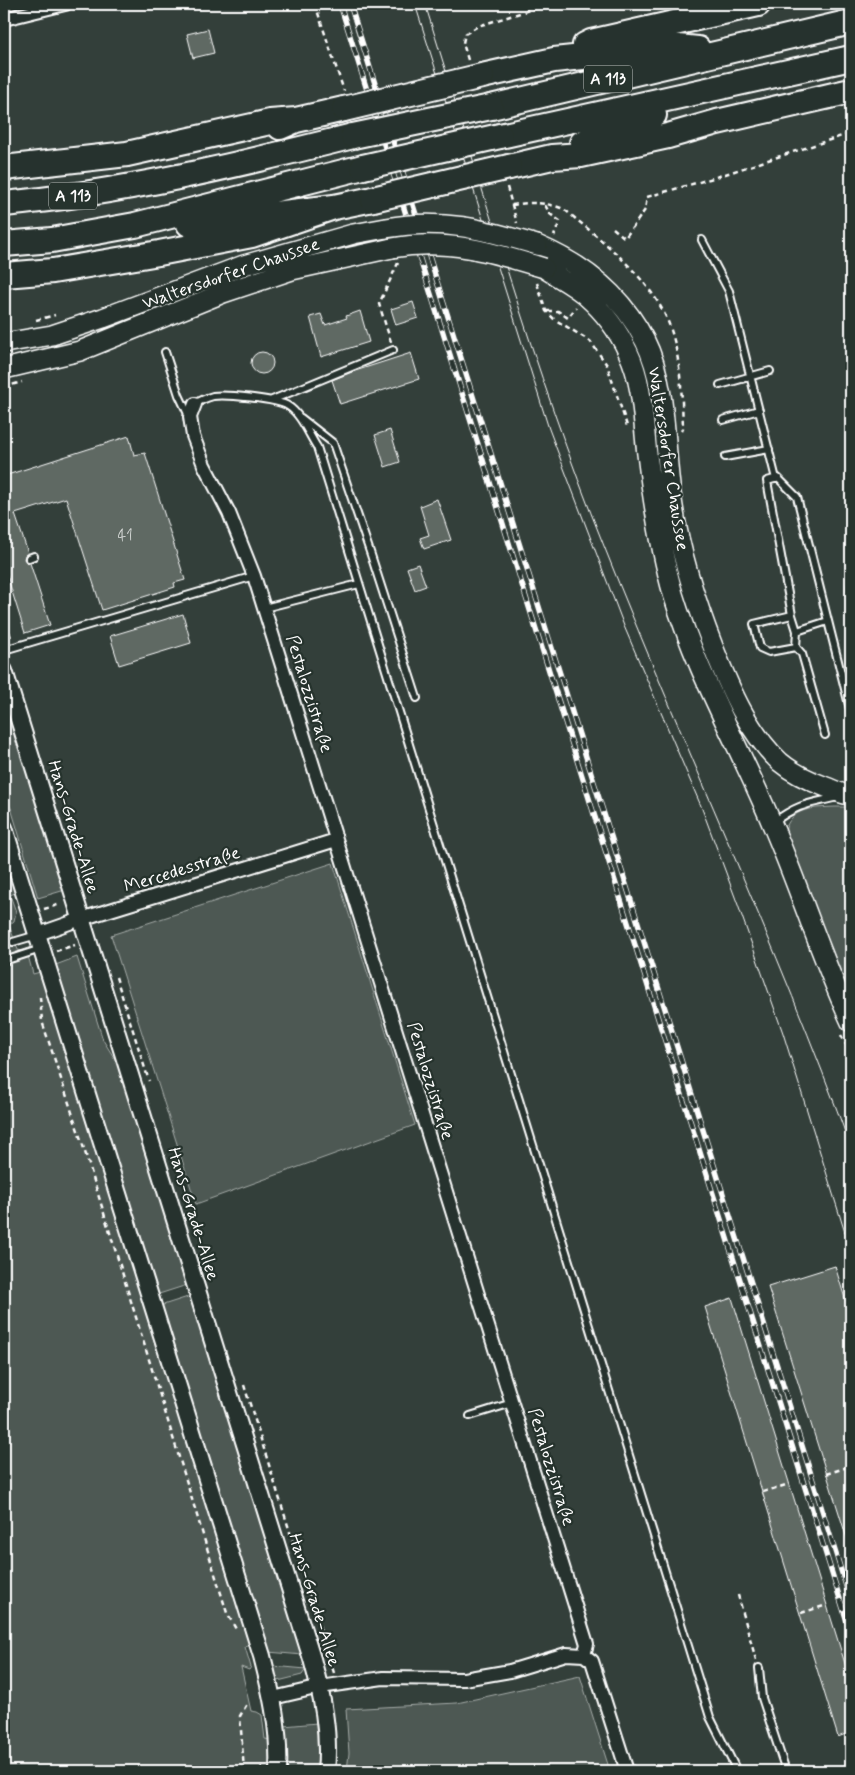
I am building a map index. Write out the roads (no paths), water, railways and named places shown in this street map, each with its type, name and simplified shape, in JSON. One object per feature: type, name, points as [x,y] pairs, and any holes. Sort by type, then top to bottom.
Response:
[{"type":"highway","points":[[554,60],[591,42],[758,4]]},
{"type":"highway","name":"A 113","points":[[4,204],[49,200],[142,184],[286,153],[352,136],[491,107],[851,22]]},
{"type":"highway","points":[[4,168],[126,154],[270,122],[296,120],[554,60],[678,47],[725,51]]},
{"type":"highway","name":"A 113","points":[[4,244],[52,240],[135,225],[363,167],[851,58]]},
{"type":"highway","points":[[135,225],[165,227],[334,207],[552,157],[590,153],[851,91]]},
{"type":"highway","points":[[552,157],[578,144],[657,113],[677,98]]},
{"type":"highway","points":[[142,184],[163,166],[296,120]]},
{"type":"highway","points":[[4,275],[53,271],[252,235],[334,207]]},
{"type":"main road","name":"Waltersdorfer Chaussee","points":[[4,343],[52,334],[103,318],[244,265],[353,234],[386,228],[422,223],[451,224],[478,228],[537,246],[572,262],[595,278],[627,310],[645,340],[652,358],[662,408],[671,493],[683,556],[693,592],[723,673],[748,724],[762,743],[787,768],[822,786],[849,795]]},
{"type":"main road","name":"Waltersdorfer Chaussee","points":[[4,369],[80,351],[223,293],[292,270],[410,244],[440,244],[473,248],[585,294],[610,321],[629,353],[634,366],[641,402],[654,513],[662,554],[687,636],[705,680],[772,823],[836,990],[851,1022]]},
{"type":"street","points":[[4,19],[65,4]]},
{"type":"street","points":[[190,418],[195,404]]},
{"type":"street","name":"Pestalozzistraße","points":[[190,418],[193,436],[204,465],[229,513],[254,576],[587,1644],[584,1654],[592,1661],[627,1771]]},
{"type":"street","name":"Hans-Grade-Allee","points":[[4,671],[320,1687],[325,1716],[326,1771]]},
{"type":"street","points":[[4,828],[259,1647],[273,1698],[279,1748],[278,1771]]},
{"type":"street","name":"Mercedesstraße","points":[[42,946],[81,919],[336,840]]},
{"type":"street","points":[[273,1698],[320,1687],[383,1678],[464,1679],[510,1671],[566,1654],[584,1654]]},
{"type":"lane","points":[[702,240],[729,291],[776,478],[797,497],[851,713]]},
{"type":"lane","points":[[271,400],[393,350]]},
{"type":"lane","points":[[165,352],[179,396],[190,418]]},
{"type":"lane","points":[[720,385],[770,371]]},
{"type":"lane","points":[[195,404],[202,399],[215,396],[271,400],[289,406],[297,415],[317,447],[710,1716],[737,1771]]},
{"type":"lane","points":[[723,420],[759,410]]},
{"type":"lane","points":[[297,415],[333,443],[417,698]]},
{"type":"lane","points":[[726,457],[769,449]]},
{"type":"lane","points":[[776,478],[767,481],[792,615],[797,631],[796,647],[802,654],[825,735]]},
{"type":"lane","points":[[4,650],[254,576]]},
{"type":"lane","points":[[264,608],[359,584]]},
{"type":"lane","points":[[792,615],[754,624],[760,648],[769,652],[796,647]]},
{"type":"lane","points":[[797,631],[828,620]]},
{"type":"lane","name":"Waltersdorfer Chaussee","points":[[772,823],[788,811],[805,804],[849,795]]},
{"type":"lane","points":[[13,942],[42,946]]},
{"type":"lane","points":[[4,961],[42,946]]},
{"type":"lane","points":[[470,1416],[512,1403]]},
{"type":"lane","points":[[759,1668],[762,1698],[786,1771]]},
{"type":"tram line","points":[[415,4],[549,429],[624,626],[701,806],[738,905],[783,1033],[851,1252]]},
{"type":"tram line","points":[[425,4],[509,277],[578,480],[666,697],[792,996],[851,1148]]},
{"type":"railway","points":[[340,4],[851,1634]]},
{"type":"railway","points":[[350,4],[851,1602]]}]
